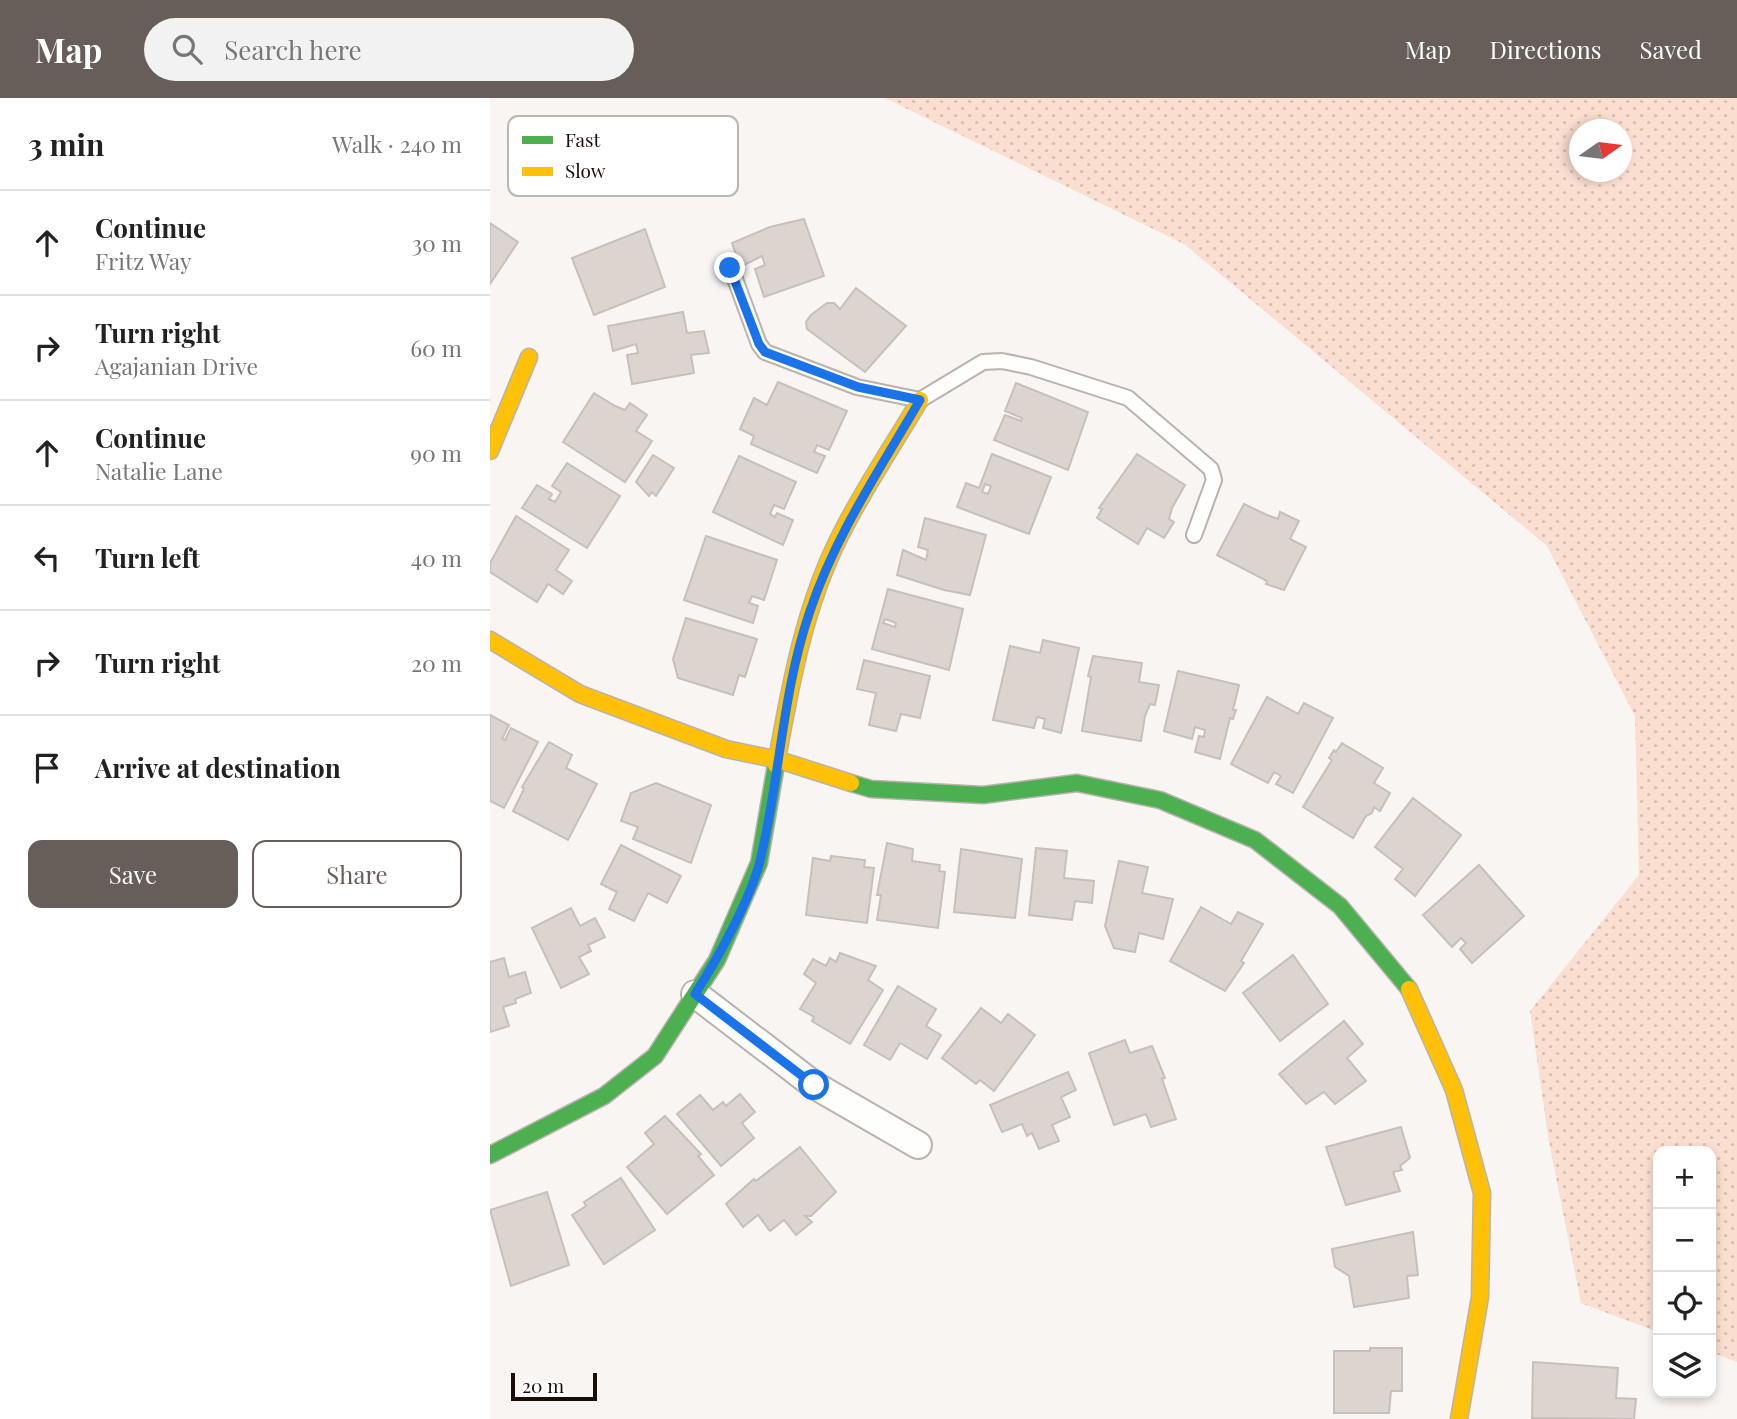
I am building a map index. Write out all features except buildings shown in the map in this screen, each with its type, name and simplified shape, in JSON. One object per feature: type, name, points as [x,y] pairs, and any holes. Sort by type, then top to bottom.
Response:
[{"type":"street","points":[[490,451],[529,357]]},
{"type":"street","points":[[490,1156],[604,1096],[655,1056],[717,960],[759,863],[790,687],[809,612],[841,536],[920,400]]},
{"type":"street","points":[[490,640],[580,694],[726,750],[779,760],[871,789],[983,795],[1077,783],[1160,800],[1255,840],[1340,906],[1409,990],[1454,1090],[1482,1193],[1480,1297],[1459,1419]]},
{"type":"street","points":[[695,994],[814,1085],[918,1144]]},
{"type":"lane","points":[[730,268],[759,344],[765,352],[858,387],[920,400],[975,365],[991,361],[1031,367],[1128,398],[1211,469],[1214,480],[1194,535]]},
{"type":"shaded area","points":[[885,98],[1737,98],[1737,1362],[1716,1354],[1716,1146],[1653,1146],[1653,1330],[1581,1303],[1549,1142],[1530,1011],[1639,875],[1635,716],[1547,546],[1184,244]]},
{"type":"traffic: fast","points":[[490,1155],[604,1096],[655,1056],[717,960],[759,863],[776,765]]},
{"type":"traffic: fast","points":[[851,783],[871,789],[983,795],[1077,783],[1160,800],[1255,840],[1340,906],[1409,989]]},
{"type":"traffic: slow","points":[[490,451],[529,357]]},
{"type":"traffic: slow","points":[[776,765],[800,647],[828,561],[859,500],[920,400]]},
{"type":"traffic: slow","points":[[490,640],[580,694],[726,749],[779,760],[851,783]]},
{"type":"traffic: slow","points":[[1409,989],[1454,1090],[1482,1193],[1480,1297],[1459,1419]]},
{"type":"route","points":[[730,268],[759,344],[765,352],[858,387],[920,400],[841,536],[809,612],[790,687],[759,863],[717,960],[695,994],[814,1085]]}]
